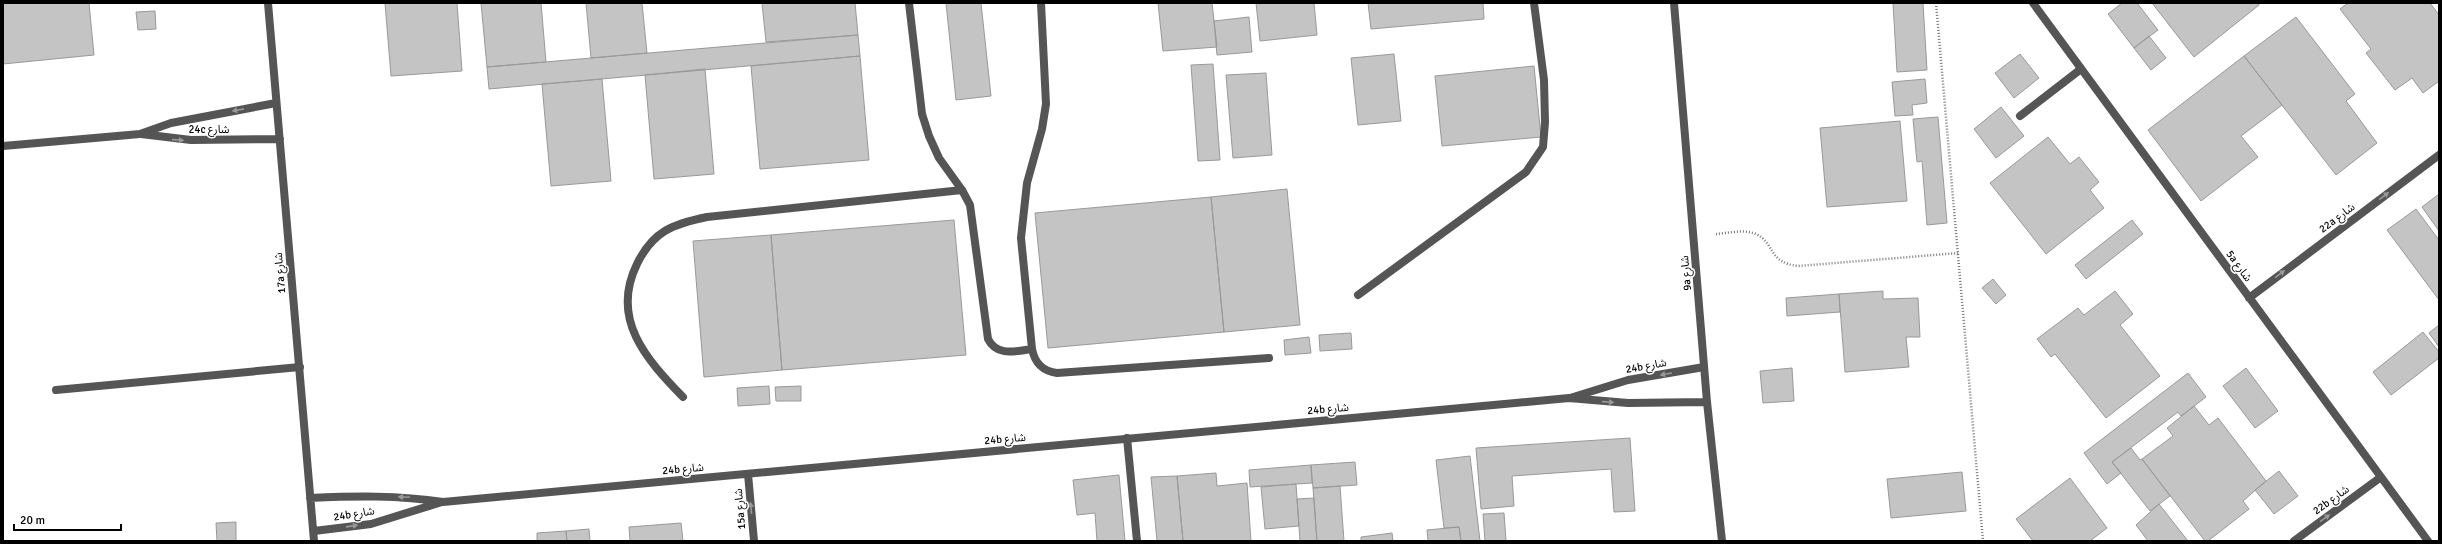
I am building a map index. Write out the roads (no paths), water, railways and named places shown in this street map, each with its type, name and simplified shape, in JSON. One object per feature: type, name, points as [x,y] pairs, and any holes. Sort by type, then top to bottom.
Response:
[{"type":"street","name":"17a شارع","points":[[268,3],[314,541]]},
{"type":"street","points":[[909,3],[922,114],[928,136],[939,158],[962,190],[970,206],[988,339],[996,350],[1002,352],[1032,349]]},
{"type":"street","points":[[1041,3],[1046,104],[1042,129],[1027,183],[1021,238],[1032,349],[1039,366],[1048,372],[1057,373],[1269,358]]},
{"type":"street","points":[[1358,295],[1526,172],[1543,147],[1544,80],[1534,3]]},
{"type":"street","name":"9a شارع","points":[[1674,3],[1707,402],[1722,541]]},
{"type":"street","name":"5a شارع","points":[[2033,3],[2428,541]]},
{"type":"street","points":[[2020,116],[2081,69]]},
{"type":"street","name":"24c شارع","points":[[140,134],[171,123],[276,103]]},
{"type":"street","name":"24c شارع","points":[[3,146],[140,134],[191,140],[280,139]]},
{"type":"street","name":"22a شارع","points":[[2249,298],[2439,155]]},
{"type":"street","points":[[684,397],[645,354],[633,329],[626,304],[631,276],[644,250],[664,230],[684,222],[707,217],[962,190]]},
{"type":"street","points":[[56,390],[300,367]]},
{"type":"street","name":"24b شارع","points":[[1569,398],[1628,380],[1704,367]]},
{"type":"street","name":"24b شارع","points":[[314,531],[371,524],[443,502],[1127,438],[1569,398],[1628,403],[1707,402]]},
{"type":"street","points":[[1127,438],[1137,541]]},
{"type":"street","name":"15a شارع","points":[[748,474],[754,541]]},
{"type":"street","name":"22b شارع","points":[[2294,541],[2381,477]]},
{"type":"street","name":"24b شارع","points":[[310,498],[366,495],[416,498],[443,502]]}]
